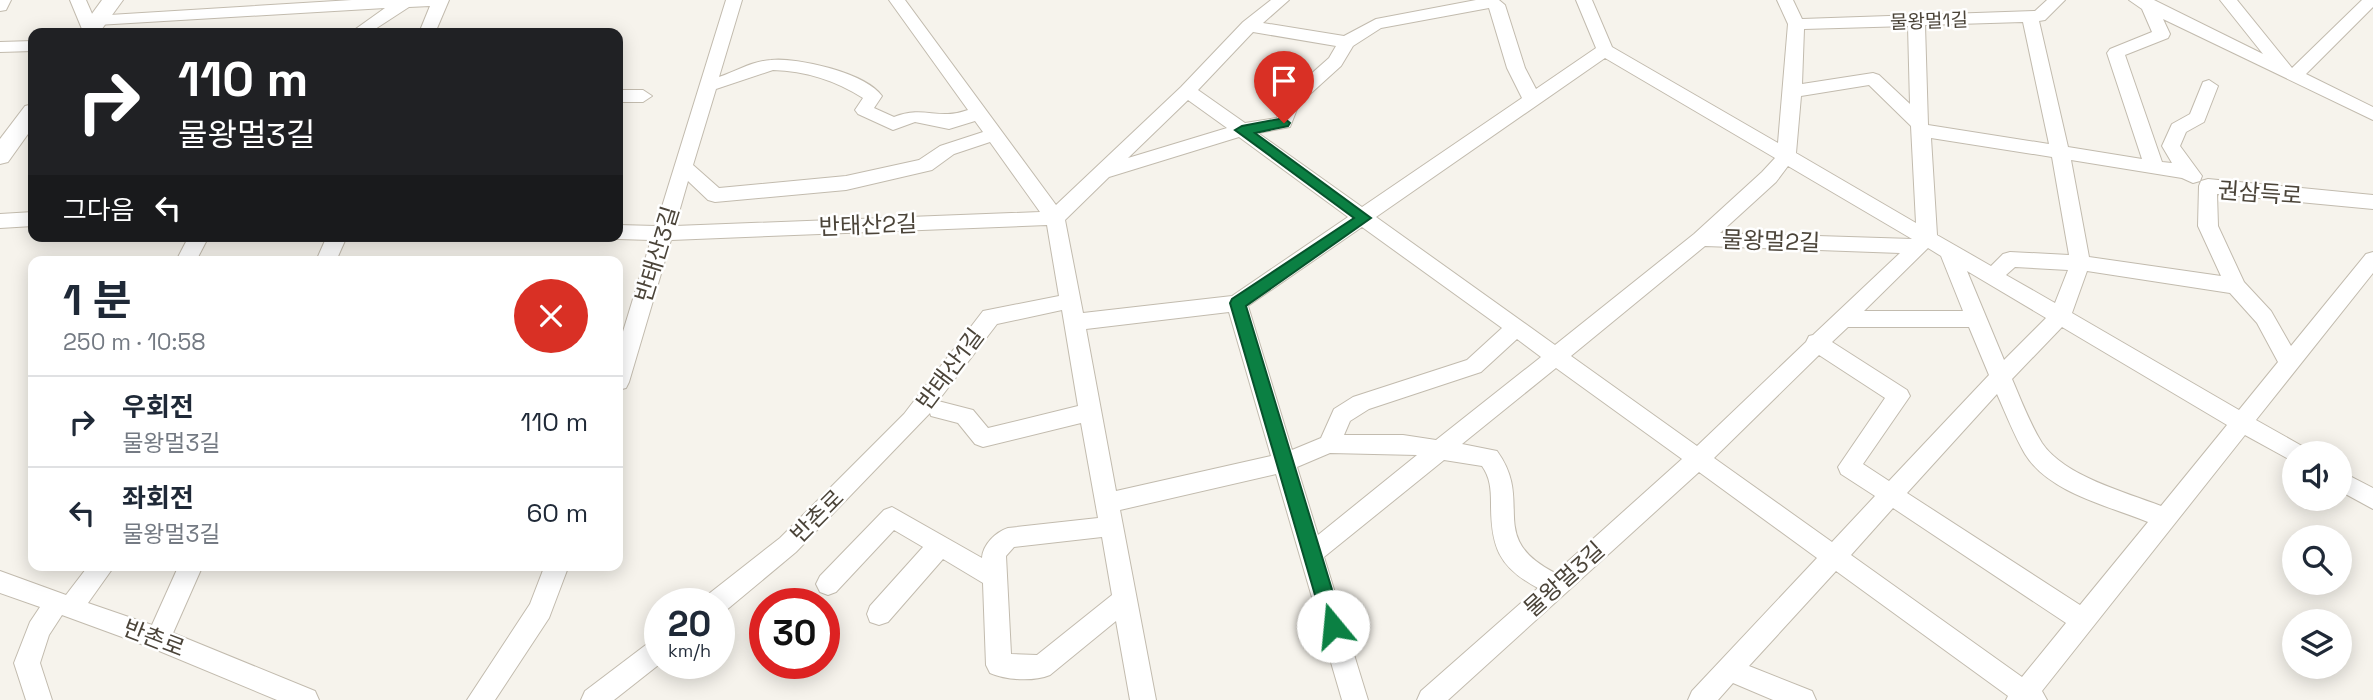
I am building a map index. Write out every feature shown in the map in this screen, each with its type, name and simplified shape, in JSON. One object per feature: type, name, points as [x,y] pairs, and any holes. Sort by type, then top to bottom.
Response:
[{"type":"street","points":[[0,6],[2,0]]},
{"type":"street","points":[[78,0],[92,28]]},
{"type":"street","points":[[92,28],[113,0]]},
{"type":"street","points":[[92,28],[440,0],[429,28]]},
{"type":"street","name":"반태산3길","points":[[623,365],[734,0]]},
{"type":"street","points":[[897,0],[1055,218],[1143,700]]},
{"type":"street","points":[[1055,218],[1187,91],[1249,26],[1281,0]]},
{"type":"street","points":[[1355,700],[1237,303],[1605,50],[1584,0]]},
{"type":"street","points":[[1785,0],[1796,24],[1786,156]]},
{"type":"street","name":"물왕멀1길","points":[[1796,24],[2039,16],[2057,0]]},
{"type":"street","points":[[2228,0],[2290,74]]},
{"type":"street","points":[[2290,74],[2371,0]]},
{"type":"street","points":[[365,28],[405,1]]},
{"type":"street","points":[[1100,174],[1242,130],[1284,123],[1291,101],[1335,62],[1347,42],[1376,24],[1486,1],[1497,5],[1516,68],[1532,100]]},
{"type":"street","points":[[2143,2],[2373,114]]},
{"type":"street","points":[[2143,2],[2162,34],[2116,53],[2154,166]]},
{"type":"street","points":[[1701,700],[2000,377],[2060,317],[2080,263],[2060,152],[2030,16]]},
{"type":"street","points":[[1827,332],[1922,242],[1916,22]]},
{"type":"street","points":[[1249,26],[1347,42]]},
{"type":"street","points":[[0,47],[28,46]]},
{"type":"street","name":"물왕멀2길","points":[[1605,50],[1786,156],[1922,242],[1949,251],[2282,446]]},
{"type":"street","points":[[708,84],[727,83],[760,67],[803,67],[853,82],[873,96],[864,110],[893,124],[914,116],[949,123],[979,113]]},
{"type":"street","points":[[1793,91],[1873,79],[1920,127],[2187,172],[2208,186]]},
{"type":"street","points":[[2187,172],[2171,146],[2178,128],[2198,118],[2209,86]]},
{"type":"street","points":[[1187,91],[1834,556],[2026,698],[2165,518],[2373,259]]},
{"type":"street","points":[[623,96],[643,96]]},
{"type":"street","points":[[0,156],[28,118]]},
{"type":"street","name":"반태산3길","points":[[683,166],[715,195],[846,183],[925,165],[947,150],[993,135]]},
{"type":"street","name":"물왕멀2길","points":[[1701,239],[1769,177],[1786,156]]},
{"type":"street","name":"권삼득로","points":[[2290,363],[2264,317],[2236,286],[2208,226],[2208,186],[2373,202]]},
{"type":"street","name":"반태산2길","points":[[623,232],[663,233],[1055,218]]},
{"type":"street","points":[[0,221],[28,219]]},
{"type":"street","points":[[1311,553],[1701,239]]},
{"type":"street","name":"물왕멀2길","points":[[1701,239],[1922,242]]},
{"type":"street","points":[[1949,251],[2000,377],[2034,449],[2047,464],[2075,482],[2165,518]]},
{"type":"street","points":[[1993,276],[2010,259],[2080,263],[2236,286]]},
{"type":"street","name":"반태산1길","points":[[912,420],[990,317],[1237,303]]},
{"type":"street","points":[[1827,332],[1976,319]]},
{"type":"street","points":[[1329,444],[1342,415],[1361,403],[1475,366],[1516,328]]},
{"type":"street","points":[[1827,332],[1899,396],[1849,467],[2084,621]]},
{"type":"street","name":"물왕멀3길","points":[[1430,700],[1698,459],[1827,332]]},
{"type":"street","name":"반태산1길","points":[[939,410],[965,416],[984,438],[1091,412]]},
{"type":"street","name":"반촌로","points":[[735,588],[788,545],[912,420]]},
{"type":"street","points":[[1125,599],[1041,667],[999,665],[994,553],[1008,538],[1110,514],[1283,463],[1329,444],[1365,442],[1489,458],[1498,467],[1502,481],[1502,531],[1511,555],[1525,568],[1556,586]]},
{"type":"street","points":[[2352,487],[2373,499]]},
{"type":"street","points":[[828,584],[892,517],[996,578]]},
{"type":"street","points":[[879,614],[940,545]]},
{"type":"street","points":[[39,700],[27,663],[39,631],[97,571]]},
{"type":"street","points":[[159,639],[188,571]]},
{"type":"street","points":[[480,700],[540,610],[555,571]]},
{"type":"street","name":"반촌로","points":[[0,582],[159,639],[306,700]]},
{"type":"street","points":[[594,700],[644,661]]},
{"type":"street","points":[[1729,670],[1803,700]]},
{"type":"route","points":[[1284,123],[1242,130],[1364,218],[1237,303],[1333,626]]}]
